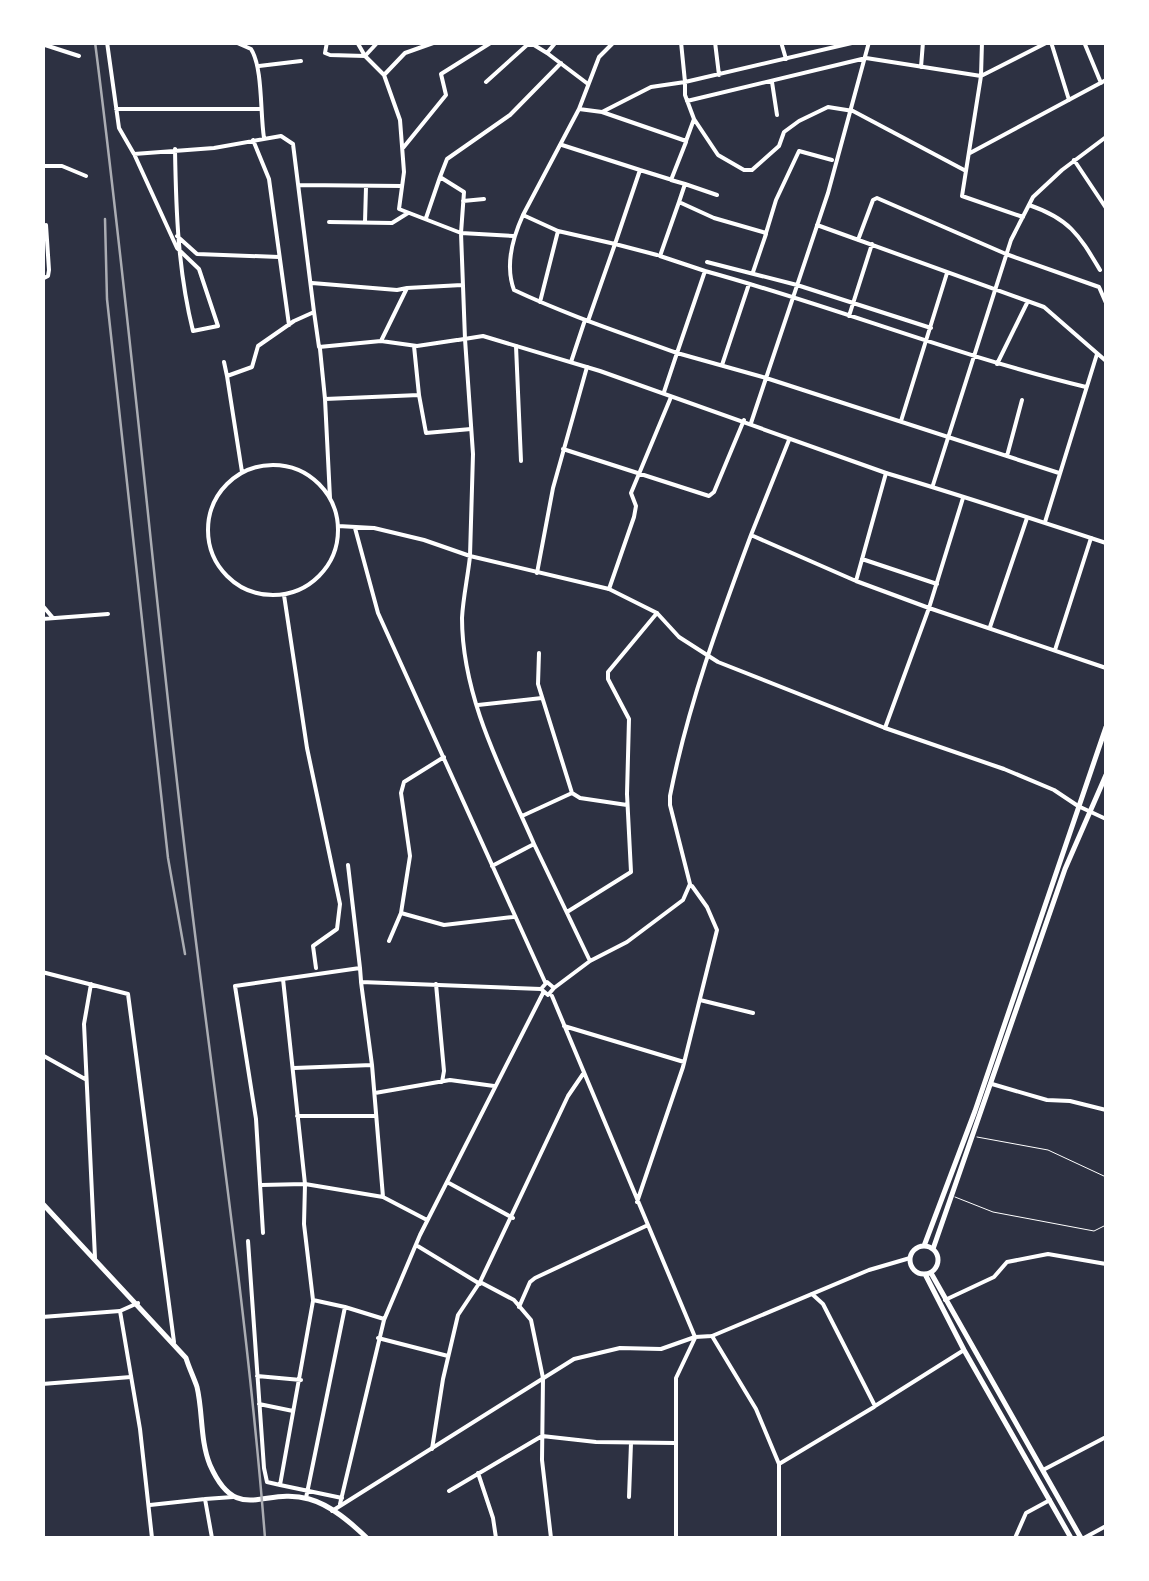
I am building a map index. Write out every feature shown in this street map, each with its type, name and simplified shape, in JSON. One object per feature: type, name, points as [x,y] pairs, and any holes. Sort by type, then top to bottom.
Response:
[{"type":"main road","points":[[1082,1538],[945,1300],[928,1273],[914,1270],[910,1258],[924,1246],[1106,727]]},
{"type":"main road","points":[[928,1273],[938,1261],[933,1249],[1065,869],[1106,776]]},
{"type":"main road","points":[[42,1204],[186,1358],[197,1387],[209,1463],[233,1498],[241,1502],[286,1496],[306,1498],[347,1520],[367,1538]]},
{"type":"main road","points":[[924,1246],[933,1249]]},
{"type":"main road","points":[[928,1273],[964,1350],[1072,1538]]},
{"type":"street","points":[[107,42],[119,128],[177,248],[199,269],[218,326],[193,331],[177,248],[175,149]]},
{"type":"street","points":[[234,42],[251,49],[259,66],[264,138]]},
{"type":"street","points":[[327,42],[325,52],[330,55],[365,56],[378,42]]},
{"type":"street","points":[[357,42],[384,76],[400,120],[402,186],[398,207],[461,232],[513,236]]},
{"type":"street","points":[[384,76],[405,52],[436,42]]},
{"type":"street","points":[[402,148],[446,95],[441,74],[492,42]]},
{"type":"street","points":[[547,53],[556,42]]},
{"type":"street","points":[[614,42],[599,57],[562,145],[513,236],[514,290],[677,353],[1060,473]]},
{"type":"street","points":[[682,42],[687,101],[694,119],[718,155],[744,170],[752,170],[780,146],[784,132],[828,107],[853,110],[966,171]]},
{"type":"street","points":[[715,42],[719,74]]},
{"type":"street","points":[[781,42],[786,59]]},
{"type":"street","points":[[602,112],[651,88],[856,42]]},
{"type":"street","points":[[751,422],[853,110],[869,42]]},
{"type":"street","points":[[921,67],[923,42]]},
{"type":"street","points":[[982,42],[981,76],[962,197],[1023,216]]},
{"type":"street","points":[[687,101],[866,58],[981,76],[1049,42],[1069,100]]},
{"type":"street","points":[[968,154],[1104,81],[1084,42]]},
{"type":"street","points":[[44,44],[79,56]]},
{"type":"street","points":[[486,82],[527,45],[547,53],[588,84]]},
{"type":"street","points":[[259,66],[300,61]]},
{"type":"street","points":[[426,218],[448,159],[510,114],[561,63]]},
{"type":"street","points":[[772,82],[776,115]]},
{"type":"street","points":[[116,109],[259,109]]},
{"type":"street","points":[[579,109],[602,112],[686,141]]},
{"type":"street","points":[[671,180],[694,119]]},
{"type":"street","points":[[134,154],[214,148],[281,136],[293,144],[320,347],[330,498],[338,526],[332,557],[324,571],[299,590],[264,595],[229,579],[211,552],[207,535],[213,502],[222,488],[242,472],[261,465],[282,464],[301,470],[318,482],[330,498]]},
{"type":"street","points":[[933,485],[994,288],[1023,216],[1033,197],[1106,136]]},
{"type":"street","points":[[253,140],[268,179],[289,325]]},
{"type":"street","points":[[562,145],[717,195]]},
{"type":"street","points":[[753,272],[776,200],[799,151],[832,160]]},
{"type":"street","points":[[1074,160],[1106,208]]},
{"type":"street","points":[[42,166],[62,166],[86,176]]},
{"type":"street","points":[[571,362],[640,170]]},
{"type":"street","points":[[440,176],[464,192],[462,339],[472,429],[470,556],[462,618],[470,680],[522,816],[590,961]]},
{"type":"street","points":[[298,184],[402,186]]},
{"type":"street","points":[[660,256],[685,184]]},
{"type":"street","points":[[365,222],[366,187]]},
{"type":"street","points":[[858,240],[876,198],[1006,254],[1099,286],[1106,303]]},
{"type":"street","points":[[463,201],[484,200]]},
{"type":"street","points":[[679,202],[766,234]]},
{"type":"street","points":[[1029,205],[1056,214],[1078,232],[1100,270]]},
{"type":"street","points":[[328,222],[392,223],[408,214]]},
{"type":"street","points":[[523,216],[558,231],[660,256],[972,358],[1086,386]]},
{"type":"street","points":[[42,279],[50,270],[46,225]]},
{"type":"street","points":[[817,225],[1056,314],[1106,361]]},
{"type":"street","points":[[540,302],[558,231]]},
{"type":"street","points":[[176,236],[198,254],[280,257]]},
{"type":"street","points":[[850,316],[872,244]]},
{"type":"street","points":[[708,262],[753,272],[930,328]]},
{"type":"street","points":[[664,392],[705,271]]},
{"type":"street","points":[[901,421],[948,272]]},
{"type":"street","points":[[310,283],[397,290],[463,285]]},
{"type":"street","points":[[722,365],[749,284]]},
{"type":"street","points":[[381,342],[407,288]]},
{"type":"street","points":[[996,364],[1028,301]]},
{"type":"street","points":[[227,376],[252,368],[258,346],[314,312]]},
{"type":"street","points":[[320,347],[381,342],[414,346],[483,336],[664,392],[886,473],[1106,543]]},
{"type":"street","points":[[414,346],[426,433],[472,429]]},
{"type":"street","points":[[516,346],[521,461]]},
{"type":"street","points":[[1045,522],[1098,352]]},
{"type":"street","points":[[224,362],[242,472]]},
{"type":"street","points":[[536,573],[563,450],[588,367]]},
{"type":"street","points":[[324,399],[420,395]]},
{"type":"street","points":[[608,588],[634,517],[636,506],[631,493],[671,395]]},
{"type":"street","points":[[1007,456],[1022,400]]},
{"type":"street","points":[[563,450],[709,496],[744,420]]},
{"type":"street","points":[[637,1202],[684,1062],[717,930],[707,907],[690,884],[670,804],[682,734],[706,656],[790,437]]},
{"type":"street","points":[[856,581],[886,473]]},
{"type":"street","points":[[885,728],[929,608],[963,498]]},
{"type":"street","points":[[990,627],[1028,516]]},
{"type":"street","points":[[338,526],[374,528],[536,573],[608,588],[657,613],[679,637],[706,656],[885,728],[1004,769],[1054,790],[1106,819]]},
{"type":"street","points":[[341,1501],[384,1320],[427,1220],[545,982],[378,614],[355,528]]},
{"type":"street","points":[[751,535],[856,581],[1106,668]]},
{"type":"street","points":[[1055,650],[1090,538]]},
{"type":"street","points":[[862,559],[936,584]]},
{"type":"street","points":[[284,594],[306,748],[340,904],[337,928],[313,946],[316,968]]},
{"type":"street","points":[[42,604],[52,618]]},
{"type":"street","points":[[566,912],[630,872],[629,718],[608,672],[657,613]]},
{"type":"street","points":[[42,619],[108,614]]},
{"type":"street","points":[[539,653],[536,672],[542,698],[572,793],[580,798],[628,805]]},
{"type":"street","points":[[478,706],[542,698]]},
{"type":"street","points":[[389,941],[401,913],[410,856],[401,794],[404,782],[444,756]]},
{"type":"street","points":[[522,816],[572,793]]},
{"type":"street","points":[[492,866],[534,844]]},
{"type":"street","points":[[348,865],[383,1197]]},
{"type":"street","points":[[676,1538],[676,1378],[695,1337],[551,994],[590,961],[628,942],[683,900],[690,884]]},
{"type":"street","points":[[401,913],[444,926],[513,916]]},
{"type":"street","points":[[263,1232],[246,1042],[235,986],[360,968]]},
{"type":"street","points":[[42,972],[128,994],[174,1342]]},
{"type":"street","points":[[280,1484],[313,1300],[283,979]]},
{"type":"street","points":[[361,982],[551,994]]},
{"type":"street","points":[[545,982],[552,983],[554,988]]},
{"type":"street","points":[[91,984],[84,1024],[95,1258]]},
{"type":"street","points":[[436,984],[442,1082]]},
{"type":"street","points":[[700,1000],[753,1013]]},
{"type":"street","points":[[564,1026],[684,1062]]},
{"type":"street","points":[[42,1056],[86,1079]]},
{"type":"street","points":[[294,1068],[372,1066]]},
{"type":"street","points":[[432,1449],[458,1316],[514,1218],[568,1096],[583,1074]]},
{"type":"street","points":[[374,1093],[442,1082],[494,1086]]},
{"type":"street","points":[[992,1084],[1046,1100],[1106,1110]]},
{"type":"street","points":[[297,1116],[376,1116]]},
{"type":"street","points":[[446,1182],[514,1218]]},
{"type":"street","points":[[261,1185],[305,1184],[383,1197],[427,1220]]},
{"type":"street","points":[[519,1307],[535,1278],[648,1226]]},
{"type":"street","points":[[248,1241],[266,1479],[270,1484],[308,1490],[341,1501]]},
{"type":"street","points":[[416,1244],[519,1307],[531,1320],[544,1378],[543,1471],[552,1538]]},
{"type":"street","points":[[945,1300],[994,1277],[1007,1262],[1048,1254],[1106,1264]]},
{"type":"street","points":[[332,1511],[341,1501],[574,1359],[602,1351],[661,1349],[695,1337],[712,1336],[869,1270],[910,1258]]},
{"type":"street","points":[[811,1293],[823,1304],[875,1406]]},
{"type":"street","points":[[313,1300],[384,1320]]},
{"type":"street","points":[[42,1317],[120,1311],[138,1303]]},
{"type":"street","points":[[306,1498],[346,1308]]},
{"type":"street","points":[[120,1311],[152,1538]]},
{"type":"street","points":[[712,1336],[756,1409],[779,1464],[779,1538]]},
{"type":"street","points":[[378,1338],[448,1356]]},
{"type":"street","points":[[779,1464],[964,1350]]},
{"type":"street","points":[[257,1376],[300,1380]]},
{"type":"street","points":[[42,1384],[131,1378]]},
{"type":"street","points":[[259,1404],[294,1412]]},
{"type":"street","points":[[449,1491],[542,1436],[675,1443]]},
{"type":"street","points":[[1043,1470],[1106,1437]]},
{"type":"street","points":[[628,1497],[631,1443]]},
{"type":"street","points":[[478,1473],[496,1538]]},
{"type":"street","points":[[150,1505],[233,1498]]},
{"type":"street","points":[[205,1499],[212,1538]]},
{"type":"street","points":[[1014,1538],[1026,1513],[1050,1500]]},
{"type":"street","points":[[1082,1538],[1106,1526]]},
{"type":"lane","points":[[973,1136],[1048,1150],[1106,1177]]},
{"type":"lane","points":[[952,1196],[1010,1215],[1094,1230],[1106,1225]]},
{"type":"railway","points":[[95,42],[265,1538]]},
{"type":"railway","points":[[105,219],[107,299],[168,858],[185,954]]}]
